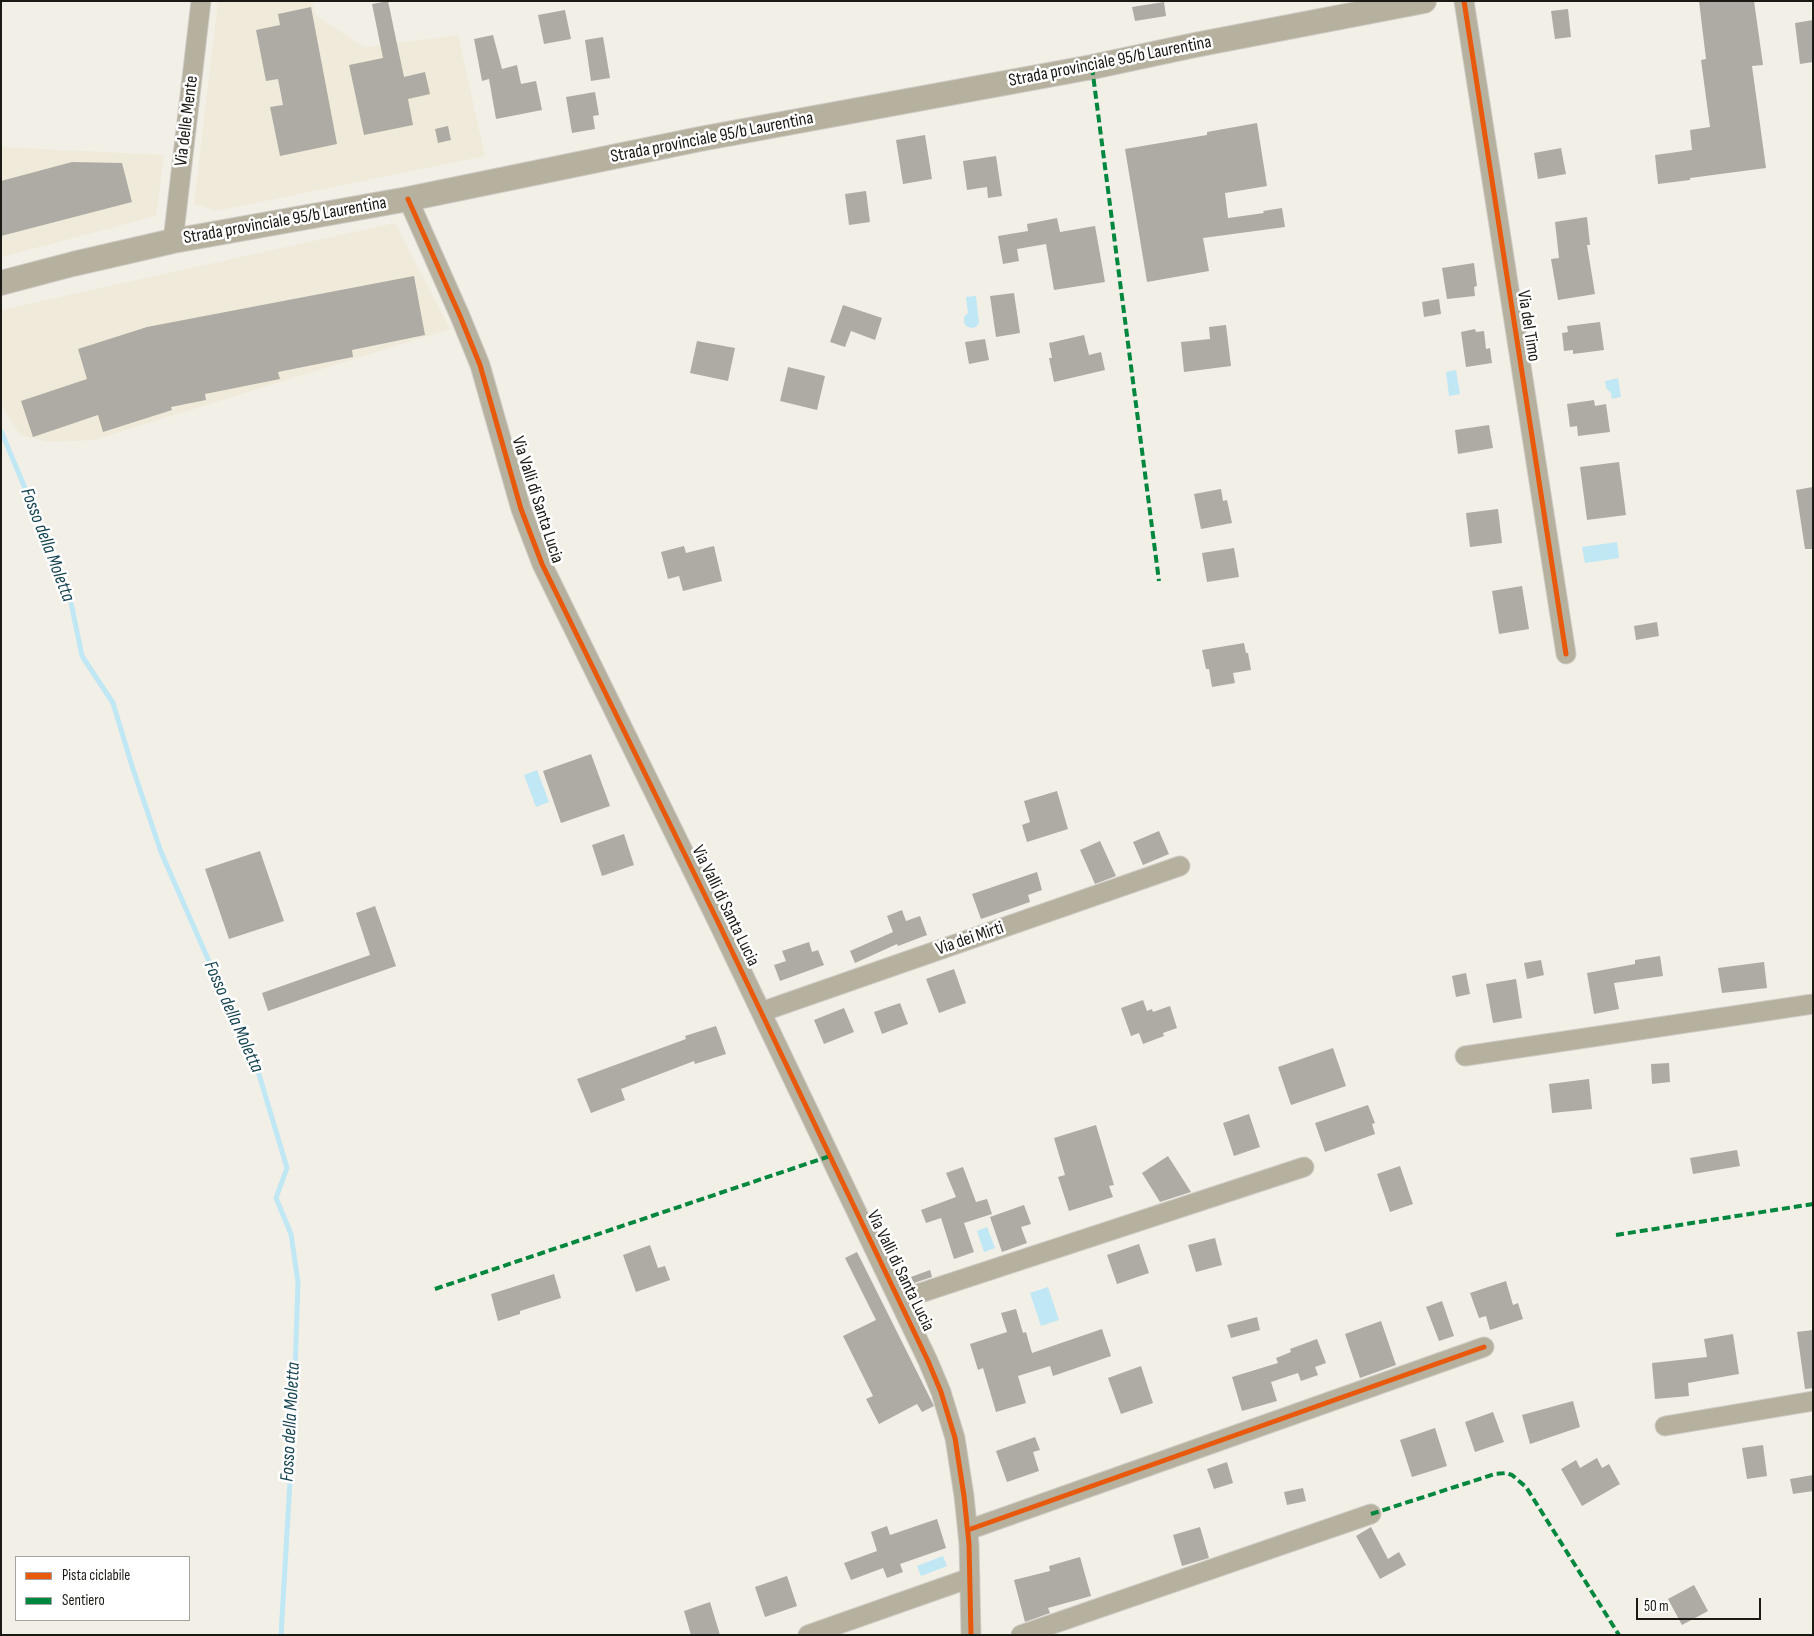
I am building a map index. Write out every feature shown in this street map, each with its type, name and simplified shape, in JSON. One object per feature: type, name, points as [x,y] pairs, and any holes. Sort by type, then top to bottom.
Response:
[{"type":"main road","name":"Strada provinciale 95/b Laurentina","points":[[1,283],[173,241],[408,199],[700,138],[1092,67],[1424,1]]},
{"type":"street","name":"Via delle Mente","points":[[173,241],[201,1]]},
{"type":"street","name":"Via del Timo","points":[[1464,1],[1566,654]]},
{"type":"street","name":"Via Valli di Santa Lucia","points":[[408,199],[480,365],[521,509],[542,564],[761,1012],[899,1300],[931,1369],[950,1417],[959,1455],[968,1530],[971,1635]]},
{"type":"street","name":"Via dei Mirti","points":[[761,1012],[1180,866]]},
{"type":"street","points":[[1465,1056],[1813,1004]]},
{"type":"street","points":[[899,1300],[1304,1167]]},
{"type":"street","points":[[968,1530],[1484,1347]]},
{"type":"street","points":[[1665,1426],[1813,1401]]},
{"type":"street","points":[[1020,1635],[1371,1514]]},
{"type":"street","points":[[808,1635],[970,1578]]},
{"type":"shaded area","points":[[218,1],[312,1],[316,16],[364,47],[458,35],[485,156],[216,211],[194,204]]},
{"type":"shaded area","points":[[1,147],[164,155],[156,216],[1,257]]},
{"type":"shaded area","points":[[395,223],[450,329],[94,440],[49,442],[20,435],[5,411],[1,400],[1,310]]},
{"type":"water","points":[[976,296],[979,323],[976,327],[971,328],[966,326],[964,322],[964,317],[968,313],[966,297]]},
{"type":"water","points":[[1456,370],[1460,394],[1449,396],[1446,372]]},
{"type":"water","points":[[1618,378],[1621,397],[1612,399],[1611,393],[1606,388],[1605,381]]},
{"type":"water","points":[[1617,542],[1619,558],[1585,563],[1582,547]]},
{"type":"water","points":[[537,770],[549,802],[536,807],[524,775]]},
{"type":"water","points":[[987,1227],[995,1248],[984,1252],[977,1231]]},
{"type":"water","points":[[1048,1287],[1059,1320],[1041,1326],[1030,1293]]},
{"type":"water","points":[[943,1556],[947,1566],[921,1576],[917,1566]]},
{"type":"building","points":[[388,1],[404,77],[425,72],[430,94],[408,99],[413,125],[364,135],[349,65],[383,58],[372,4]]},
{"type":"building","points":[[1699,1],[1754,1],[1763,65],[1752,66],[1766,168],[1658,184],[1655,155],[1692,150],[1690,130],[1710,127],[1701,60],[1706,59]]},
{"type":"building","points":[[1164,2],[1166,16],[1135,21],[1132,7]]},
{"type":"building","points":[[311,7],[337,144],[280,156],[270,107],[283,105],[278,79],[266,81],[256,30],[280,25],[278,14]]},
{"type":"building","points":[[1568,9],[1571,37],[1555,39],[1551,11]]},
{"type":"building","points":[[565,10],[571,39],[544,44],[538,15]]},
{"type":"building","points":[[1813,20],[1813,62],[1800,64],[1795,23]]},
{"type":"building","points":[[493,35],[502,69],[517,65],[521,84],[536,81],[542,110],[496,119],[489,79],[482,81],[474,39]]},
{"type":"building","points":[[603,37],[610,78],[591,81],[585,40]]},
{"type":"building","points":[[595,92],[599,115],[593,116],[595,129],[572,133],[566,97]]},
{"type":"building","points":[[1257,123],[1267,186],[1225,193],[1228,218],[1264,213],[1263,211],[1282,208],[1285,227],[1203,238],[1209,271],[1147,282],[1125,149],[1207,135],[1207,132]]},
{"type":"building","points":[[448,126],[451,140],[438,143],[435,129]]},
{"type":"building","points":[[925,135],[932,179],[903,184],[896,140]]},
{"type":"building","points":[[1561,148],[1566,174],[1538,179],[1534,153]]},
{"type":"building","points":[[996,156],[1002,196],[988,198],[987,187],[967,190],[963,161]]},
{"type":"building","points":[[72,162],[122,163],[132,202],[1,236],[1,181]]},
{"type":"building","points":[[866,191],[870,222],[849,225],[845,194]]},
{"type":"building","points":[[1587,217],[1590,245],[1587,245],[1595,294],[1558,300],[1551,259],[1559,258],[1555,222]]},
{"type":"building","points":[[1057,218],[1060,232],[1095,226],[1105,282],[1054,290],[1046,244],[1017,249],[1019,261],[1003,264],[998,236],[1028,231],[1027,224]]},
{"type":"building","points":[[1474,263],[1477,286],[1474,287],[1475,296],[1447,299],[1442,268]]},
{"type":"building","points":[[414,276],[425,335],[352,350],[353,357],[278,372],[280,379],[205,394],[206,400],[171,407],[172,410],[103,432],[98,415],[33,437],[21,401],[87,379],[78,349],[147,327]]},
{"type":"building","points":[[1014,293],[1020,333],[996,337],[990,296]]},
{"type":"building","points":[[1439,299],[1441,314],[1424,317],[1422,302]]},
{"type":"building","points":[[843,305],[882,318],[875,340],[851,331],[845,347],[830,342]]},
{"type":"building","points":[[1600,322],[1604,350],[1573,354],[1573,350],[1564,351],[1562,333],[1568,332],[1567,326]]},
{"type":"building","points":[[1226,325],[1231,366],[1184,372],[1181,342],[1210,339],[1209,327]]},
{"type":"building","points":[[1475,329],[1476,332],[1484,331],[1486,349],[1490,348],[1492,363],[1466,367],[1461,332]]},
{"type":"building","points":[[1084,335],[1089,355],[1101,352],[1105,370],[1054,382],[1049,358],[1052,358],[1049,343]]},
{"type":"building","points":[[985,339],[989,360],[969,364],[965,342]]},
{"type":"building","points":[[697,341],[735,348],[728,381],[690,373]]},
{"type":"building","points":[[788,367],[825,376],[817,410],[780,401]]},
{"type":"building","points":[[1594,400],[1595,406],[1606,404],[1610,432],[1578,436],[1577,426],[1570,427],[1567,404]]},
{"type":"building","points":[[1489,425],[1493,448],[1458,454],[1455,430]]},
{"type":"building","points":[[1619,462],[1626,515],[1587,520],[1580,467]]},
{"type":"building","points":[[1813,487],[1813,549],[1805,549],[1796,490]]},
{"type":"building","points":[[1221,489],[1223,501],[1227,500],[1232,523],[1201,529],[1194,494]]},
{"type":"building","points":[[1498,509],[1502,543],[1470,547],[1466,513]]},
{"type":"building","points":[[684,546],[686,553],[714,546],[722,581],[683,591],[679,576],[668,579],[661,552]]},
{"type":"building","points":[[1234,548],[1239,577],[1207,582],[1202,553]]},
{"type":"building","points":[[1522,586],[1529,629],[1499,634],[1492,591]]},
{"type":"building","points":[[1657,622],[1659,636],[1636,640],[1634,626]]},
{"type":"building","points":[[1244,643],[1251,670],[1233,673],[1235,683],[1212,687],[1209,669],[1206,669],[1202,650]]},
{"type":"building","points":[[591,754],[610,806],[561,823],[543,771]]},
{"type":"building","points":[[1057,791],[1068,829],[1027,842],[1022,825],[1030,822],[1024,801]]},
{"type":"building","points":[[1159,831],[1169,854],[1143,865],[1133,842]]},
{"type":"building","points":[[624,834],[634,865],[602,876],[592,845]]},
{"type":"building","points":[[1100,841],[1116,876],[1095,884],[1080,850]]},
{"type":"building","points":[[260,851],[284,921],[229,939],[205,869]]},
{"type":"building","points":[[1037,872],[1042,890],[1028,895],[1030,902],[981,919],[972,894]]},
{"type":"building","points":[[375,906],[396,966],[268,1011],[262,993],[370,955],[356,913]]},
{"type":"building","points":[[902,910],[906,921],[920,916],[927,935],[898,946],[897,944],[855,963],[850,951],[893,932],[887,916]]},
{"type":"building","points":[[809,942],[812,952],[818,950],[824,965],[780,981],[774,965],[786,961],[782,951]]},
{"type":"building","points":[[1660,956],[1663,976],[1614,983],[1619,1009],[1594,1014],[1587,973],[1635,964],[1635,960]]},
{"type":"building","points":[[1541,960],[1544,975],[1527,979],[1524,963]]},
{"type":"building","points":[[1764,962],[1767,988],[1722,993],[1718,968]]},
{"type":"building","points":[[954,969],[966,1003],[939,1013],[926,979]]},
{"type":"building","points":[[1466,973],[1470,994],[1456,997],[1452,976]]},
{"type":"building","points":[[1516,979],[1522,1018],[1493,1023],[1486,984]]},
{"type":"building","points":[[1143,1000],[1147,1011],[1152,1009],[1153,1012],[1170,1006],[1177,1028],[1163,1033],[1164,1036],[1143,1044],[1139,1033],[1131,1036],[1121,1008]]},
{"type":"building","points":[[900,1003],[908,1024],[882,1034],[874,1012]]},
{"type":"building","points":[[844,1008],[854,1032],[824,1044],[814,1020]]},
{"type":"building","points":[[716,1026],[726,1054],[695,1064],[694,1061],[621,1089],[625,1100],[591,1113],[577,1079],[686,1039],[685,1036]]},
{"type":"building","points":[[1333,1048],[1346,1086],[1291,1105],[1278,1067]]},
{"type":"building","points":[[1669,1063],[1670,1082],[1652,1084],[1651,1064]]},
{"type":"building","points":[[1589,1079],[1592,1109],[1552,1113],[1549,1084]]},
{"type":"building","points":[[1368,1105],[1375,1123],[1372,1124],[1375,1134],[1325,1152],[1315,1123]]},
{"type":"building","points":[[1249,1114],[1260,1147],[1234,1156],[1223,1123]]},
{"type":"building","points":[[1096,1125],[1114,1185],[1109,1186],[1113,1197],[1069,1211],[1058,1177],[1065,1175],[1054,1138]]},
{"type":"building","points":[[1737,1150],[1740,1166],[1693,1174],[1690,1158]]},
{"type":"building","points":[[1168,1156],[1191,1192],[1160,1202],[1142,1173]]},
{"type":"building","points":[[1400,1166],[1413,1204],[1390,1212],[1377,1174]]},
{"type":"building","points":[[963,1167],[976,1202],[987,1199],[992,1214],[964,1223],[974,1252],[954,1259],[941,1218],[926,1223],[921,1210],[956,1197],[946,1173]]},
{"type":"building","points":[[1024,1205],[1031,1224],[1021,1227],[1027,1243],[1002,1252],[990,1217]]},
{"type":"building","points":[[1215,1238],[1222,1265],[1196,1272],[1188,1245]]},
{"type":"building","points":[[1139,1244],[1149,1273],[1117,1284],[1107,1255]]},
{"type":"building","points":[[650,1245],[658,1268],[665,1266],[670,1280],[636,1292],[623,1255]]},
{"type":"building","points":[[857,1252],[934,1406],[922,1412],[917,1404],[879,1424],[866,1399],[873,1396],[843,1336],[876,1320],[845,1258]]},
{"type":"building","points":[[930,1270],[932,1277],[914,1283],[911,1277]]},
{"type":"building","points":[[554,1274],[561,1298],[520,1311],[520,1314],[498,1321],[491,1294]]},
{"type":"building","points":[[1506,1281],[1513,1305],[1518,1303],[1523,1319],[1490,1330],[1486,1316],[1479,1318],[1470,1293]]},
{"type":"building","points":[[1442,1301],[1454,1336],[1439,1341],[1426,1307]]},
{"type":"building","points":[[1016,1309],[1023,1333],[1026,1332],[1032,1353],[1102,1329],[1111,1356],[1053,1376],[1050,1366],[1018,1376],[1026,1403],[996,1412],[983,1368],[978,1370],[970,1344],[1007,1332],[1001,1313]]},
{"type":"building","points":[[1257,1317],[1260,1330],[1231,1338],[1227,1325]]},
{"type":"building","points":[[1381,1321],[1396,1365],[1360,1378],[1345,1334]]},
{"type":"building","points":[[1813,1330],[1813,1388],[1805,1389],[1797,1332]]},
{"type":"building","points":[[1733,1334],[1739,1374],[1688,1383],[1689,1396],[1655,1399],[1652,1363],[1707,1357],[1704,1339]]},
{"type":"building","points":[[1317,1339],[1326,1363],[1315,1367],[1318,1375],[1301,1381],[1298,1373],[1271,1382],[1277,1401],[1242,1411],[1232,1377],[1278,1363],[1276,1358],[1291,1352],[1290,1349]]},
{"type":"building","points":[[1141,1366],[1153,1403],[1121,1414],[1108,1378]]},
{"type":"building","points":[[1573,1401],[1580,1427],[1530,1444],[1522,1415]]},
{"type":"building","points":[[1493,1412],[1504,1442],[1475,1452],[1465,1422]]},
{"type":"building","points":[[1435,1428],[1447,1466],[1412,1477],[1400,1440]]},
{"type":"building","points":[[1035,1437],[1040,1450],[1033,1452],[1039,1471],[1007,1482],[996,1451]]},
{"type":"building","points":[[1763,1445],[1767,1476],[1747,1479],[1742,1448]]},
{"type":"building","points":[[1597,1458],[1602,1468],[1609,1464],[1620,1484],[1582,1506],[1561,1469],[1576,1460],[1580,1468]]},
{"type":"building","points":[[1227,1462],[1233,1483],[1214,1489],[1207,1469]]},
{"type":"building","points":[[1813,1475],[1813,1491],[1793,1494],[1790,1479]]},
{"type":"building","points":[[1303,1488],[1306,1501],[1287,1505],[1284,1492]]},
{"type":"building","points":[[937,1519],[946,1548],[900,1564],[903,1572],[887,1578],[883,1568],[851,1580],[844,1563],[877,1551],[871,1532],[887,1526],[890,1535]]},
{"type":"building","points":[[1200,1527],[1209,1558],[1182,1566],[1173,1535]]},
{"type":"building","points":[[1371,1527],[1388,1559],[1399,1552],[1406,1565],[1380,1579],[1356,1536]]},
{"type":"building","points":[[1080,1557],[1091,1596],[1048,1608],[1050,1613],[1025,1622],[1014,1580],[1050,1571],[1049,1566]]},
{"type":"building","points":[[787,1576],[797,1606],[765,1617],[755,1587]]},
{"type":"building","points":[[1694,1585],[1708,1611],[1682,1625],[1668,1599]]},
{"type":"building","points":[[710,1602],[720,1635],[691,1635],[684,1611]]},
{"type":"waterway","name":"Fosso della Moletta","points":[[1,431],[69,593],[82,656],[113,703],[161,852],[211,966],[252,1051],[287,1168],[276,1198],[291,1234],[298,1282],[293,1430],[281,1635]]},
{"type":"marked path","points":[[1092,67],[1159,581]]},
{"type":"marked path","points":[[435,1289],[830,1156]]},
{"type":"marked path","points":[[1616,1235],[1813,1204]]},
{"type":"marked path","points":[[1371,1514],[1495,1474],[1506,1473],[1512,1475],[1526,1487],[1619,1635]]},
{"type":"cycle path","points":[[1464,1],[1566,654]]},
{"type":"cycle path","points":[[408,199],[480,365],[521,509],[542,564],[717,920],[928,1361],[941,1392],[955,1438],[964,1496],[969,1544],[971,1635]]},
{"type":"cycle path","points":[[968,1530],[1484,1347]]}]
